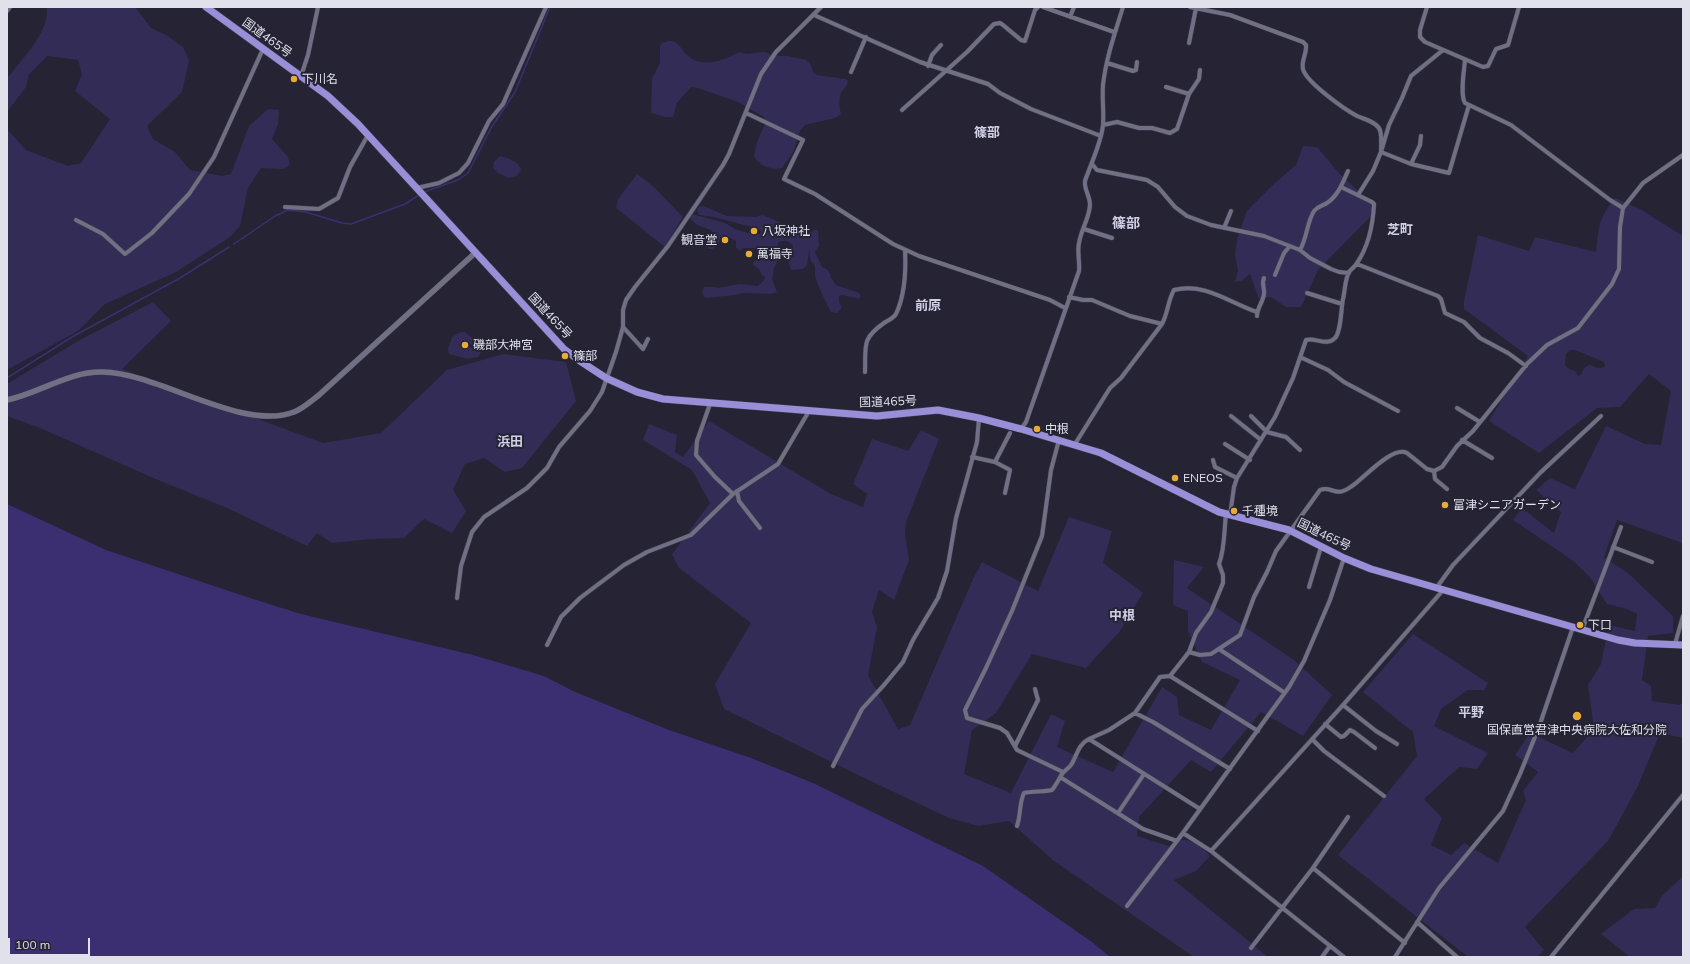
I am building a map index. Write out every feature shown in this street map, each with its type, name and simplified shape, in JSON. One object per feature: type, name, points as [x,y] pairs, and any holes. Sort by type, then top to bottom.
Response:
[{"type":"highway","name":"国道465号","points":[[206,7],[328,96],[368,135],[564,349],[606,378],[637,392],[663,399],[710,404],[877,416],[938,410],[980,418],[1076,444],[1101,453],[1191,499],[1228,515],[1289,530],[1344,558],[1370,569],[1618,640],[1635,643],[1683,645]]},
{"type":"street","points":[[7,11],[10,7]]},
{"type":"street","points":[[301,76],[308,55],[318,7]]},
{"type":"street","points":[[420,191],[459,173],[468,163],[489,121],[503,104],[546,7]]},
{"type":"street","points":[[457,598],[461,566],[472,532],[484,517],[527,488],[547,468],[559,447],[590,411],[602,392],[616,352],[623,327],[623,310],[626,300],[668,246],[714,180],[729,154],[761,74],[776,52],[821,7]]},
{"type":"street","points":[[902,110],[997,23],[1003,24],[1024,41],[1035,10],[1038,7]]},
{"type":"street","points":[[1043,7],[1114,32]]},
{"type":"street","points":[[1070,17],[1074,7]]},
{"type":"street","points":[[1021,429],[1028,415],[1079,271],[1078,245],[1089,212],[1090,203],[1090,198],[1084,186],[1101,136],[1103,125],[1102,98],[1107,63],[1114,32],[1123,7]]},
{"type":"street","points":[[1190,7],[1230,14],[1306,45],[1303,69],[1308,78],[1355,115],[1377,126],[1380,130],[1381,152]]},
{"type":"street","points":[[1427,7],[1420,30],[1420,37],[1425,42],[1483,67],[1488,66],[1496,48],[1508,45],[1518,7]]},
{"type":"street","points":[[1189,43],[1196,8]]},
{"type":"street","points":[[814,15],[928,66],[988,84],[1000,93],[1031,109],[1101,136]]},
{"type":"street","points":[[851,72],[866,37]]},
{"type":"street","points":[[928,66],[932,55],[942,45]]},
{"type":"street","points":[[76,220],[103,234],[124,254],[152,233],[189,194],[214,157],[263,49]]},
{"type":"street","points":[[1358,195],[1373,171],[1381,152],[1389,125],[1411,76],[1443,50]]},
{"type":"street","points":[[1465,60],[1463,102],[1511,125],[1610,200],[1623,208]]},
{"type":"street","points":[[1107,63],[1133,71],[1136,70],[1138,62]]},
{"type":"street","points":[[1103,125],[1117,122],[1139,128],[1152,128],[1171,133],[1177,129],[1188,94],[1199,79],[1200,70]]},
{"type":"street","points":[[1166,87],[1188,94]]},
{"type":"street","points":[[1381,152],[1412,164],[1449,173],[1469,105]]},
{"type":"street","points":[[746,113],[803,140],[784,179],[815,194],[893,244],[905,250],[1050,300],[1065,308]]},
{"type":"street","points":[[285,207],[319,209],[338,198],[350,167],[368,135]]},
{"type":"street","points":[[1412,164],[1420,145],[1421,136]]},
{"type":"street","points":[[1189,652],[1200,655],[1211,654],[1240,635],[1254,597],[1276,551],[1289,530],[1320,490],[1327,488],[1338,492],[1344,491],[1380,462],[1398,452],[1404,451],[1427,469],[1434,471],[1439,470],[1447,462],[1462,440],[1480,422],[1526,366],[1547,345],[1578,328],[1612,284],[1619,268],[1620,226],[1623,208],[1643,184],[1683,155]]},
{"type":"street","points":[[1092,164],[1097,170],[1147,180],[1158,187],[1175,207],[1187,216],[1211,225],[1257,234],[1300,250],[1310,258],[1338,272],[1349,273]]},
{"type":"street","points":[[1300,250],[1305,241],[1313,213],[1319,206],[1332,199],[1341,187],[1348,171]]},
{"type":"street","points":[[1170,676],[1189,652],[1196,633],[1211,612],[1223,583],[1223,575],[1219,564],[1222,557],[1228,515],[1237,478],[1250,460],[1275,417],[1293,378],[1306,340],[1309,339],[1324,342],[1335,339],[1338,334],[1342,304],[1349,273],[1357,264],[1366,245],[1374,204],[1341,187]]},
{"type":"street","points":[[1224,228],[1231,211]]},
{"type":"street","points":[[1084,229],[1112,238]]},
{"type":"street","points":[[1275,275],[1284,253],[1290,246]]},
{"type":"street","points":[[865,372],[866,340],[872,332],[895,316],[902,293],[906,268],[905,250]]},
{"type":"street","points":[[7,400],[82,374],[107,372],[123,374],[234,410],[259,416],[280,416],[294,412],[307,405],[319,395],[475,253]]},
{"type":"street","points":[[1357,264],[1438,296],[1441,299],[1445,313],[1464,322],[1480,338],[1508,353],[1526,366]]},
{"type":"street","points":[[1076,444],[1110,388],[1121,378],[1162,324],[1165,318],[1170,296],[1174,290],[1188,287],[1206,290],[1257,314],[1264,294],[1262,283],[1264,278]]},
{"type":"street","points":[[1307,293],[1342,304]]},
{"type":"street","points":[[1069,297],[1092,300],[1130,316],[1162,324]]},
{"type":"street","points":[[623,327],[643,349],[648,339]]},
{"type":"street","points":[[1300,357],[1328,370],[1344,382],[1398,411]]},
{"type":"street","points":[[710,404],[697,441],[696,455],[715,477],[735,493],[739,501],[760,528]]},
{"type":"street","points":[[1457,408],[1480,422]]},
{"type":"street","points":[[547,645],[561,617],[580,598],[624,565],[647,552],[691,535],[735,493],[778,464],[809,411]]},
{"type":"street","points":[[1231,416],[1261,440]]},
{"type":"street","points":[[1251,416],[1267,432],[1286,437],[1300,450]]},
{"type":"street","points":[[1211,851],[1343,705],[1440,588],[1453,565],[1549,463],[1601,416]]},
{"type":"street","points":[[833,766],[862,709],[903,662],[913,640],[938,598],[947,571],[956,518],[977,442],[980,418]]},
{"type":"street","points":[[995,462],[1010,433]]},
{"type":"street","points":[[1059,440],[1050,470],[1042,536],[986,668],[965,710],[966,718],[1000,728],[1007,733],[1017,750],[1063,772]]},
{"type":"street","points":[[1462,440],[1492,458]]},
{"type":"street","points":[[1225,444],[1250,460]]},
{"type":"street","points":[[972,457],[995,462],[1010,471],[1005,493]]},
{"type":"street","points":[[1213,460],[1215,467],[1237,478]]},
{"type":"street","points":[[1434,471],[1435,479],[1447,489]]},
{"type":"street","points":[[1582,630],[1621,527]]},
{"type":"street","points":[[1309,587],[1322,547]]},
{"type":"street","points":[[1613,547],[1652,562]]},
{"type":"street","points":[[1127,906],[1183,833],[1286,693],[1304,661],[1330,600],[1344,558]]},
{"type":"street","points":[[1675,644],[1683,616]]},
{"type":"street","points":[[1395,957],[1405,944],[1417,922],[1444,882],[1503,811],[1539,727],[1573,627]]},
{"type":"street","points":[[1219,649],[1286,693]]},
{"type":"street","points":[[1017,826],[1020,818],[1021,799],[1024,793],[1052,790],[1063,772],[1073,763],[1084,741],[1109,730],[1135,713],[1160,677],[1170,676],[1258,731]]},
{"type":"street","points":[[1014,746],[1038,700],[1035,689]]},
{"type":"street","points":[[1343,705],[1376,731],[1397,744]]},
{"type":"street","points":[[1135,713],[1230,769]]},
{"type":"street","points":[[1325,724],[1341,737],[1350,730],[1375,748]]},
{"type":"street","points":[[1089,739],[1200,809]]},
{"type":"street","points":[[1312,739],[1324,751],[1384,796]]},
{"type":"street","points":[[1118,812],[1144,774]]},
{"type":"street","points":[[1060,777],[1143,829],[1177,841]]},
{"type":"street","points":[[1551,957],[1683,795]]},
{"type":"street","points":[[1251,948],[1313,868],[1348,817]]},
{"type":"street","points":[[1183,833],[1211,851],[1344,957]]},
{"type":"street","points":[[1313,868],[1405,944]]},
{"type":"street","points":[[1417,922],[1457,957]]},
{"type":"street","points":[[1322,957],[1330,946]]},
{"type":"shaded area","points":[[47,7],[135,7],[151,28],[166,35],[183,47],[189,61],[182,92],[147,126],[153,139],[175,152],[190,170],[222,176],[231,174],[249,126],[268,109],[279,110],[278,124],[272,139],[288,157],[290,165],[283,169],[261,168],[248,188],[240,226],[230,237],[176,272],[105,304],[78,331],[7,370],[7,129],[26,150],[68,166],[81,163],[110,119],[75,91],[82,74],[78,60],[47,56],[29,74],[26,87],[7,112],[7,77],[35,43],[47,16]]},
{"type":"shaded area","points":[[669,41],[676,42],[688,56],[694,60],[707,63],[727,58],[739,52],[746,54],[765,52],[774,56],[788,56],[806,60],[811,65],[813,72],[817,75],[845,79],[848,81],[840,96],[841,114],[835,118],[805,125],[800,131],[793,152],[782,168],[774,169],[762,165],[754,156],[757,142],[765,124],[764,117],[738,102],[691,87],[677,103],[673,117],[665,117],[651,113],[652,78],[660,63],[660,46],[662,43]]},
{"type":"shaded area","points":[[1303,146],[1317,147],[1338,172],[1371,203],[1372,215],[1318,270],[1301,307],[1286,307],[1271,297],[1259,299],[1250,274],[1241,281],[1235,282],[1238,270],[1235,255],[1237,239],[1247,211],[1276,182],[1296,165]]},
{"type":"shaded area","points":[[500,156],[513,160],[518,164],[521,170],[517,176],[509,178],[498,173],[493,168],[494,162]]},
{"type":"shaded area","points":[[637,174],[655,188],[683,217],[665,247],[616,208],[618,199]]},
{"type":"shaded area","points":[[1615,198],[1640,209],[1683,236],[1683,543],[1617,520],[1604,557],[1628,573],[1673,616],[1673,633],[1648,636],[1642,680],[1651,686],[1652,701],[1680,705],[1683,701],[1683,738],[1660,733],[1637,788],[1608,841],[1525,927],[1544,950],[1537,957],[1468,957],[1338,855],[1417,756],[1413,732],[1363,692],[1413,634],[1488,683],[1484,690],[1468,690],[1441,709],[1434,726],[1488,753],[1477,769],[1459,767],[1424,799],[1442,818],[1431,845],[1451,855],[1464,843],[1498,863],[1526,800],[1523,791],[1538,772],[1515,755],[1530,733],[1573,753],[1594,729],[1588,685],[1601,664],[1609,625],[1635,631],[1637,614],[1627,609],[1607,604],[1589,576],[1572,560],[1513,520],[1522,508],[1554,533],[1561,512],[1536,490],[1550,478],[1575,489],[1606,426],[1645,444],[1661,445],[1671,391],[1649,374],[1620,407],[1597,408],[1539,453],[1489,421],[1528,356],[1464,309],[1464,301],[1478,235],[1529,251],[1535,237],[1596,252],[1600,223],[1609,205]],"holes":[[[1570,350],[1575,350],[1604,362],[1605,366],[1599,368],[1590,365],[1585,367],[1582,374],[1578,376],[1575,371],[1569,369],[1565,365],[1566,354]]]},
{"type":"shaded area","points":[[700,206],[727,216],[756,217],[763,215],[786,225],[807,228],[808,232],[818,230],[819,246],[815,252],[822,267],[828,270],[836,285],[859,293],[861,296],[859,299],[842,295],[839,296],[839,302],[842,308],[837,313],[831,312],[817,283],[815,269],[811,261],[809,251],[807,265],[803,269],[791,270],[788,259],[793,246],[784,241],[778,243],[777,262],[772,279],[777,292],[770,294],[743,293],[705,298],[702,292],[704,287],[718,288],[739,284],[758,286],[765,277],[759,269],[753,265],[753,262],[759,258],[759,248],[743,248],[742,250],[739,250],[736,248],[736,241],[724,235],[720,237],[719,243],[713,249],[709,249],[708,247],[711,244],[714,233],[711,230],[697,225],[690,218],[690,216],[692,214],[725,223],[735,229],[748,233],[760,234],[761,231],[757,229],[758,227],[699,215],[697,209]]},
{"type":"shaded area","points":[[153,302],[171,321],[122,369],[323,443],[381,433],[447,370],[503,354],[566,362],[576,401],[522,468],[505,472],[484,458],[465,464],[453,490],[466,511],[452,533],[424,519],[404,538],[371,539],[332,543],[317,533],[307,546],[227,508],[158,480],[40,428],[7,416],[7,384],[78,341]]},
{"type":"shaded area","points":[[461,332],[465,332],[478,343],[478,345],[473,346],[468,342],[464,342],[462,348],[475,348],[481,352],[478,357],[468,359],[449,354],[448,349],[452,337]]},
{"type":"shaded area","points":[[709,421],[831,494],[863,507],[867,494],[853,484],[872,439],[908,451],[921,430],[939,439],[906,522],[905,534],[909,560],[894,600],[879,590],[872,612],[877,627],[868,675],[898,729],[910,725],[973,579],[982,562],[1038,591],[1069,517],[1112,531],[1103,563],[1143,593],[1120,631],[1086,668],[1032,654],[996,713],[972,730],[964,774],[1011,793],[1051,714],[1065,721],[1057,747],[1113,772],[1162,687],[1177,697],[1179,715],[1211,730],[1240,680],[1202,662],[1188,631],[1188,611],[1173,605],[1174,560],[1204,567],[1187,588],[1294,660],[1332,695],[1303,736],[1261,712],[1211,772],[1191,760],[1139,817],[1137,836],[1175,848],[1181,840],[1185,840],[1197,844],[1204,850],[1210,856],[1196,871],[1174,880],[1268,957],[1194,957],[1054,861],[1009,821],[978,826],[949,818],[724,709],[715,684],[751,623],[679,568],[672,554],[710,503],[692,470],[643,440],[649,424],[677,435],[675,452],[683,457]]},
{"type":"shaded area","points":[[7,504],[106,550],[250,598],[301,614],[473,655],[544,676],[573,691],[669,730],[751,758],[813,783],[983,866],[1092,942],[1110,957],[7,957]]},
{"type":"shaded area","points":[[1683,876],[1683,957],[1630,957],[1601,934],[1634,909],[1655,908],[1662,896]]},
{"type":"waterway","points":[[424,192],[458,180],[468,173],[491,128],[515,92],[550,7]]},
{"type":"waterway","points":[[234,244],[275,216],[288,210],[306,212],[342,223],[351,224],[405,204],[419,195]]},
{"type":"waterway","points":[[7,378],[72,337],[180,278],[229,247]]},
{"type":"place","name":"下川名","points":[[294,79]]},
{"type":"place","name":"八坂神社","points":[[754,231]]},
{"type":"place","name":"観音堂","points":[[725,240]]},
{"type":"place","name":"萬福寺","points":[[749,254]]},
{"type":"place","name":"磯部大神宮","points":[[465,345]]},
{"type":"place","name":"篠部","points":[[565,356]]},
{"type":"place","name":"中根","points":[[1037,429]]},
{"type":"place","name":"ENEOS","points":[[1175,478]]},
{"type":"place","name":"富津シニアガーデン","points":[[1445,505]]},
{"type":"place","name":"千種境","points":[[1234,511]]},
{"type":"place","name":"下口","points":[[1580,625]]},
{"type":"place","name":"国保直営君津中央病院大佐和分院","points":[[1577,716]]},
{"type":"district","name":"篠部","points":[[987,133]]},
{"type":"district","name":"篠部","points":[[1126,224]]},
{"type":"district","name":"芝町","points":[[1400,230]]},
{"type":"district","name":"前原","points":[[928,306]]},
{"type":"district","name":"浜田","points":[[510,442]]},
{"type":"district","name":"中根","points":[[1122,616]]},
{"type":"district","name":"平野","points":[[1471,713]]}]
